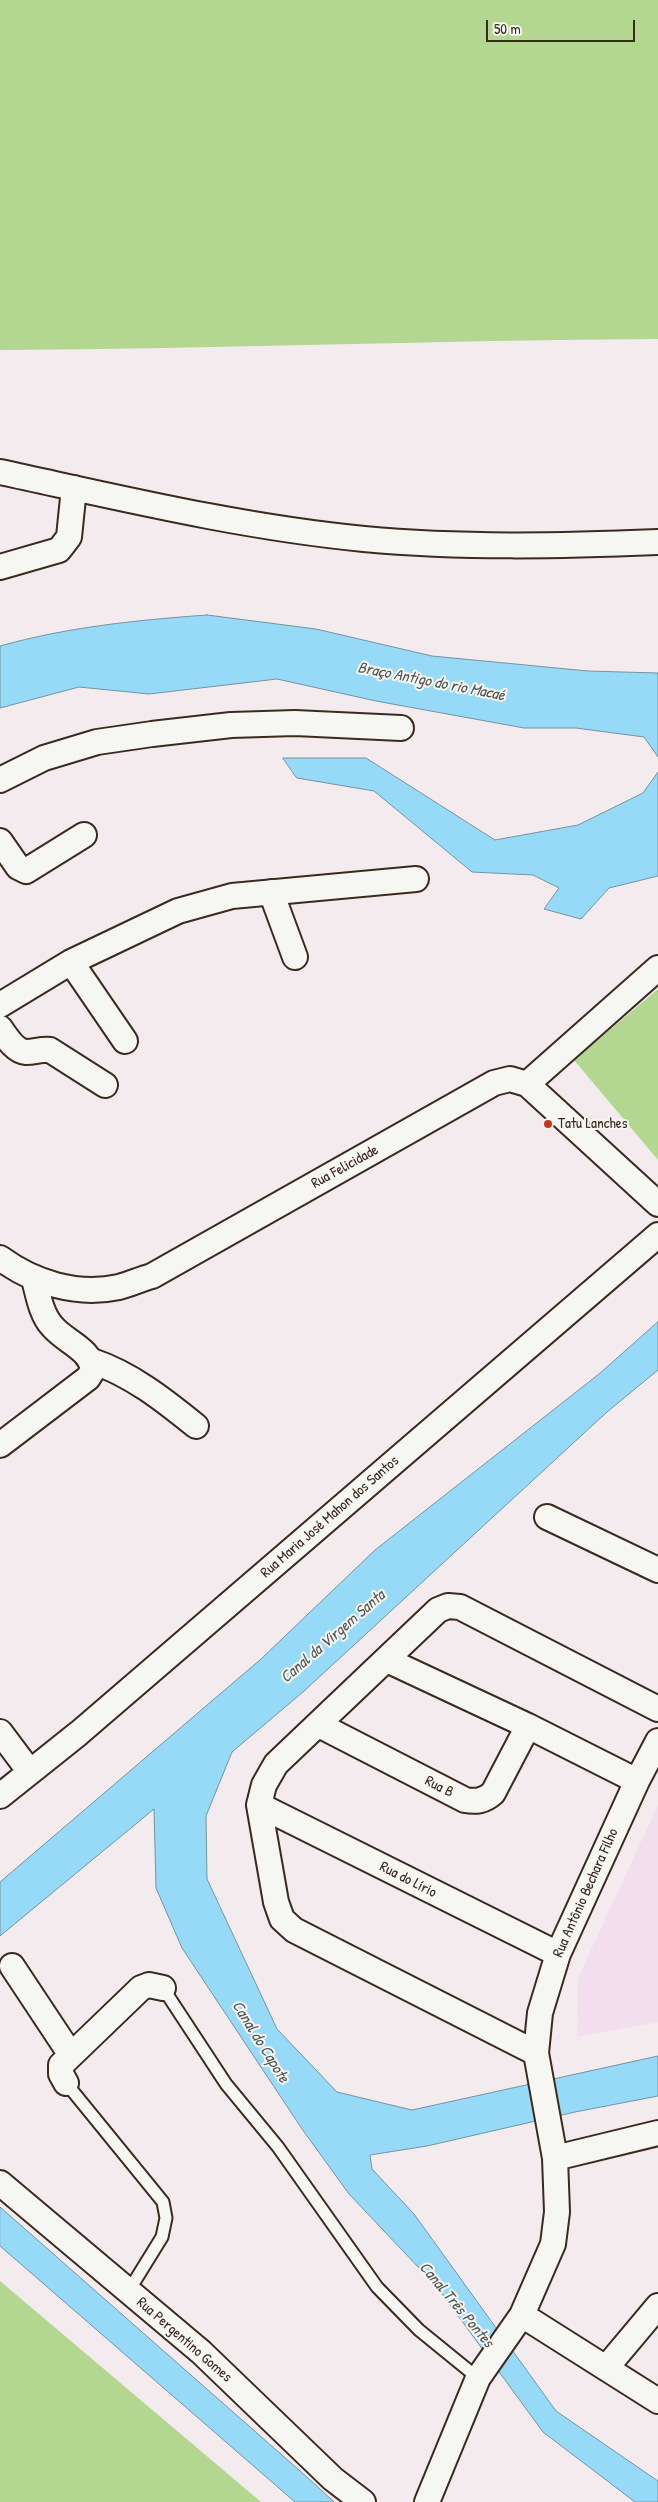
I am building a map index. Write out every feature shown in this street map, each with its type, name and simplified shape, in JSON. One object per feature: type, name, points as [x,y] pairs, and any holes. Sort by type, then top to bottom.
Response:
[{"type":"street","points":[[0,472],[236,522],[364,539],[459,544],[576,545],[658,542]]},
{"type":"street","points":[[0,567],[59,550],[69,537],[74,488]]},
{"type":"street","points":[[0,780],[44,758],[97,742],[152,734],[231,725],[295,723],[401,728]]},
{"type":"street","points":[[0,841],[18,867],[26,871],[84,835]]},
{"type":"street","points":[[0,1004],[71,962],[178,911],[232,896],[416,879]]},
{"type":"street","points":[[271,892],[295,957]]},
{"type":"street","points":[[71,962],[125,1041]]},
{"type":"street","points":[[658,968],[527,1084],[658,1204]]},
{"type":"street","points":[[0,1028],[20,1051],[27,1052],[40,1048],[50,1050],[105,1084]]},
{"type":"street","name":"Rua Felicidade","points":[[0,1258],[34,1279],[63,1287],[92,1290],[119,1287],[152,1276],[494,1084],[510,1079],[527,1084]]},
{"type":"street","name":"Rua Maria José Mahon dos Santos","points":[[0,1796],[658,1235]]},
{"type":"street","points":[[34,1279],[44,1314],[52,1326],[92,1361],[109,1367],[164,1400],[196,1426]]},
{"type":"street","points":[[0,1445],[88,1378],[93,1370],[92,1361]]},
{"type":"street","points":[[547,1517],[658,1570]]},
{"type":"street","points":[[536,2053],[294,1930],[282,1919],[276,1902],[259,1805],[264,1784],[276,1764],[438,1610],[448,1606],[460,1608],[658,1709]]},
{"type":"street","points":[[387,1660],[528,1726],[637,1781]]},
{"type":"street","name":"Rua B","points":[[319,1725],[465,1800],[474,1802],[486,1799],[492,1793],[528,1726]]},
{"type":"street","points":[[0,1732],[30,1772]]},
{"type":"street","name":"Rua Antônio Bechara Filho","points":[[427,2502],[480,2375],[522,2315],[553,2244],[557,2212],[553,2149],[536,2053],[540,2013],[558,1954],[637,1781],[658,1741]]},
{"type":"street","name":"Rua do Lírio","points":[[259,1805],[558,1954]]},
{"type":"street","points":[[12,1966],[71,2054]]},
{"type":"street","points":[[66,2083],[61,2074],[61,2065],[71,2054],[141,1988],[149,1985],[164,1988]]},
{"type":"street","points":[[553,2149],[658,2133]]},
{"type":"street","name":"Rua Pergentino Gomes","points":[[0,2183],[201,2352],[333,2479],[363,2502]]},
{"type":"street","points":[[606,2368],[658,2306]]},
{"type":"street","points":[[522,2315],[658,2401]]},
{"type":"lane","points":[[164,1988],[226,2084],[278,2147],[377,2287],[419,2330],[480,2375]]},
{"type":"lane","points":[[66,2083],[163,2202],[166,2218],[162,2237],[128,2292]]},
{"type":"shaded area","points":[[658,1805],[658,2022],[577,2037],[578,1978]]},
{"type":"green space","points":[[0,0],[658,0],[658,339],[0,350]]},
{"type":"green space","points":[[658,989],[658,1160],[574,1060]]},
{"type":"green space","points":[[0,2281],[261,2502],[0,2502]]},
{"type":"water","name":"Braço Antigo do rio Macaé","points":[[207,615],[316,629],[432,656],[588,671],[658,673],[658,757],[644,737],[576,728],[524,728],[376,701],[277,679],[149,694],[79,687],[0,708],[0,646],[26,639],[103,625]]},
{"type":"water","points":[[283,758],[366,758],[495,840],[578,825],[643,793],[658,772],[658,876],[609,888],[581,919],[544,909],[559,888],[533,875],[472,872],[374,791],[297,778]]},
{"type":"water","points":[[658,1322],[658,1370],[607,1412],[303,1692],[232,1752],[206,1816],[207,1879],[277,2029],[337,2092],[412,2110],[658,2056],[658,2096],[575,2112],[427,2146],[370,2155],[372,2169],[414,2214],[556,2411],[658,2481],[658,2502],[635,2502],[543,2432],[437,2287],[349,2194],[302,2129],[182,1948],[156,1888],[154,1809],[0,1936],[0,1882],[261,1659],[375,1550],[599,1374]]},
{"type":"water","points":[[0,2207],[334,2502],[295,2502],[0,2246]]},
{"type":"place","name":"Tatu Lanches","points":[[548,1124]]},
{"type":"water label","name":"Canal da Virgem Santa","points":[[333,1637]]},
{"type":"water label","name":"Canal do Capote","points":[[260,2042]]},
{"type":"water label","name":"Canal Três Pontes","points":[[456,2305]]}]
